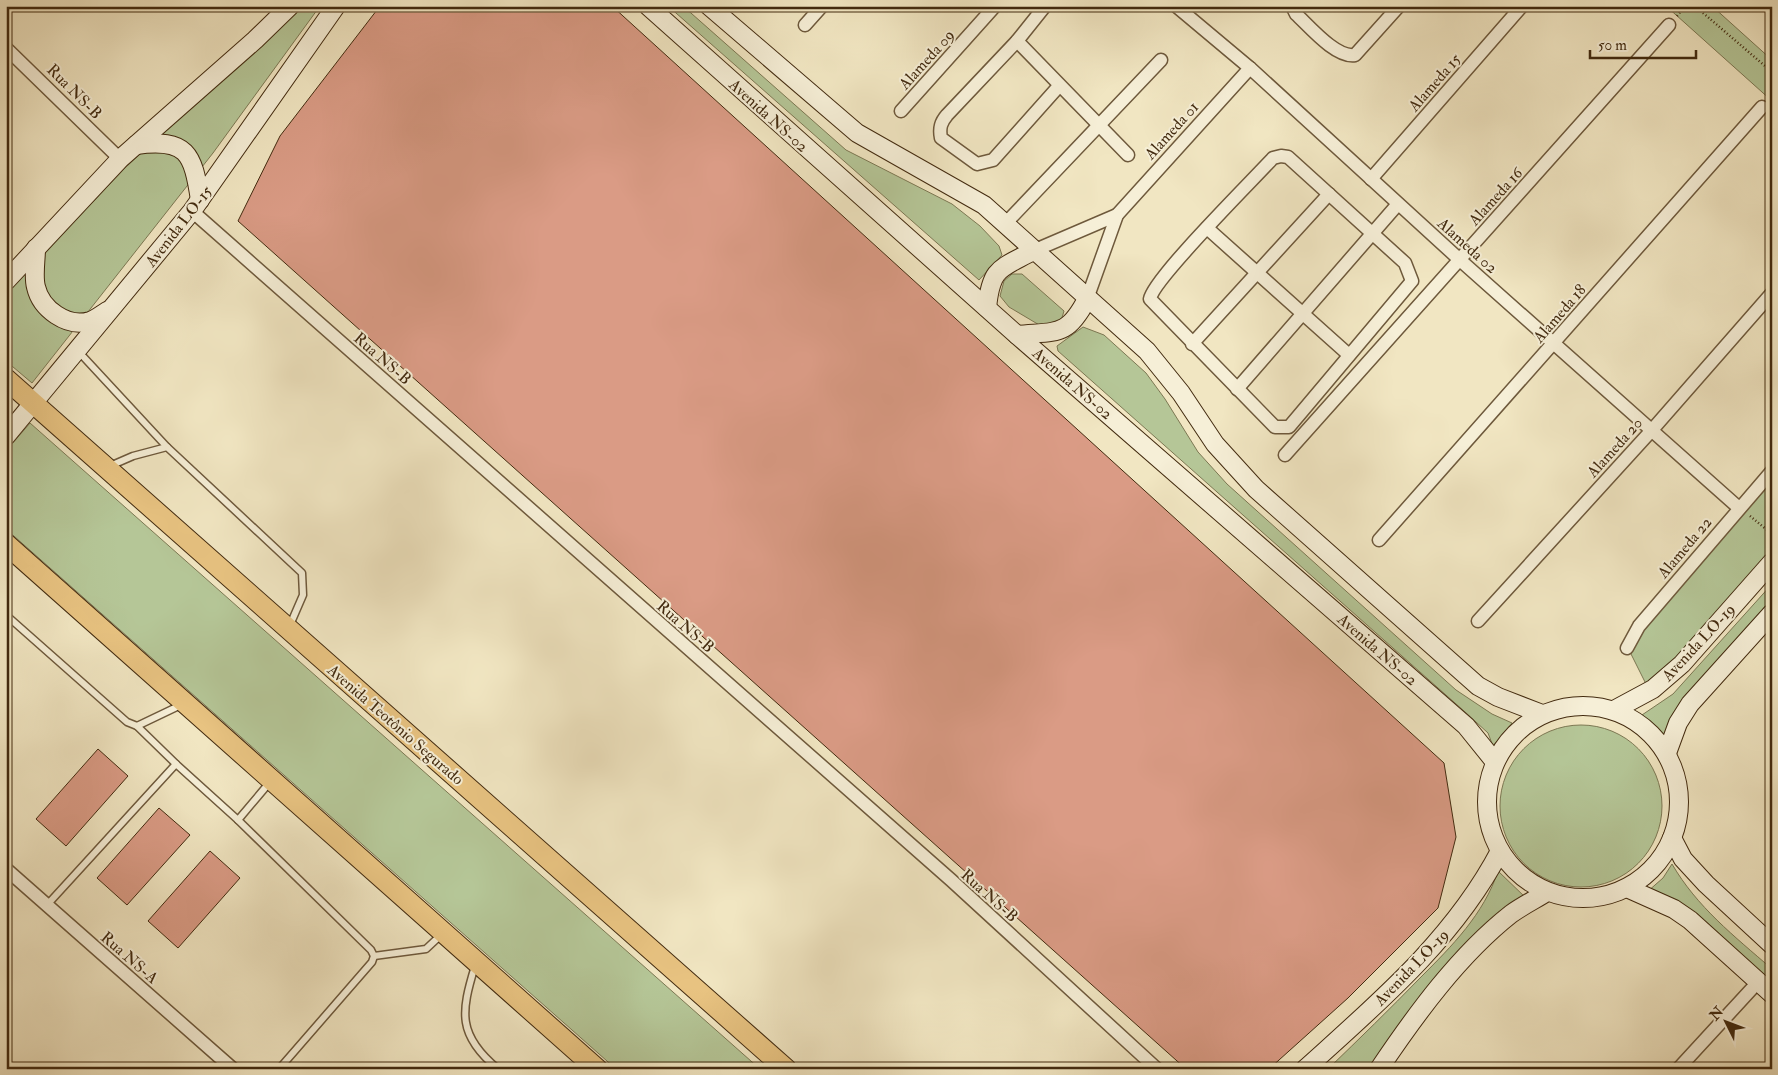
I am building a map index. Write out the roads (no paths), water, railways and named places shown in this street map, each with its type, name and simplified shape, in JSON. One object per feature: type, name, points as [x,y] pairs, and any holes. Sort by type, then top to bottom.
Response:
[{"type":"main road","name":"Avenida Teotônio Segurado","points":[[6,379],[786,1069]]},
{"type":"main road","points":[[7,548],[186,703],[597,1069]]},
{"type":"street","points":[[6,281],[120,159],[255,40],[290,6]]},
{"type":"street","name":"Avenida LO-15","points":[[6,436],[114,308],[196,206],[336,6]]},
{"type":"street","name":"Avenida NS-02","points":[[648,6],[1017,335],[1466,726],[1495,762]]},
{"type":"street","points":[[709,6],[857,133],[984,204],[1147,351],[1181,393],[1215,444],[1256,489],[1478,686],[1498,698],[1542,714]]},
{"type":"street","points":[[805,25],[822,6]]},
{"type":"street","name":"Alameda 09","points":[[901,111],[995,6]]},
{"type":"street","points":[[1045,6],[1017,41],[946,114],[941,122],[939,131],[941,138],[977,164],[992,160],[1059,86]]},
{"type":"street","name":"Alameda 02","points":[[1176,6],[1250,68],[1553,344],[1739,508]]},
{"type":"street","points":[[1292,6],[1296,14],[1336,50],[1348,56],[1355,55],[1399,6]]},
{"type":"street","name":"Alameda 15","points":[[1371,179],[1522,6]]},
{"type":"street","name":"Alameda 16","points":[[1285,455],[1669,25]]},
{"type":"street","points":[[1017,41],[1128,155]]},
{"type":"street","name":"Rua NS-B","points":[[6,48],[120,159]]},
{"type":"street","points":[[1005,224],[1161,60]]},
{"type":"street","name":"Alameda 01","points":[[1087,298],[1117,215],[1250,68]]},
{"type":"street","name":"Alameda 18","points":[[1379,540],[1762,107]]},
{"type":"street","points":[[136,145],[161,142],[177,147],[186,155],[195,168],[196,206]]},
{"type":"street","points":[[1288,157],[1405,263],[1412,281],[1288,427],[1275,426],[1192,344],[1150,299],[1156,285],[1207,228],[1274,158],[1288,157]]},
{"type":"street","points":[[1192,344],[1329,194]]},
{"type":"street","points":[[1237,389],[1398,204]]},
{"type":"street","name":"Rua NS-B","points":[[196,206],[951,880],[1157,1069]]},
{"type":"street","name":"Alameda 01","points":[[1033,250],[1117,215]]},
{"type":"street","points":[[1207,228],[1348,355]]},
{"type":"street","points":[[36,248],[36,286],[42,303],[61,318],[74,323],[89,321],[114,308]]},
{"type":"street","points":[[987,308],[989,285],[995,275],[1005,266],[1033,250]]},
{"type":"street","name":"Alameda 20","points":[[1478,621],[1652,430],[1772,293]]},
{"type":"street","points":[[1017,335],[1055,331],[1068,327],[1076,319],[1087,298]]},
{"type":"street","name":"Alameda 22","points":[[1627,648],[1639,626],[1772,471]]},
{"type":"street","name":"Avenida LO-19","points":[[1614,710],[1653,689],[1682,664],[1772,562]]},
{"type":"street","points":[[1667,753],[1678,722],[1690,704],[1772,613]]},
{"type":"street","points":[[1577,706],[1596,706],[1614,710],[1644,727],[1667,753],[1675,779],[1678,815],[1672,838],[1661,858],[1646,875],[1627,888],[1608,895],[1588,898],[1567,897],[1547,892],[1518,873],[1500,852],[1488,823],[1487,792],[1495,762],[1507,743],[1517,732],[1542,714],[1577,706]]},
{"type":"street","points":[[1672,838],[1683,859],[1706,884],[1772,945]]},
{"type":"street","name":"Avenida LO-19","points":[[1305,1069],[1384,997],[1421,960],[1469,903],[1500,852]]},
{"type":"street","name":"Rua NS-A","points":[[6,869],[233,1069]]},
{"type":"street","points":[[1627,888],[1674,909],[1690,920],[1772,994]]},
{"type":"street","name":"Avenida LO-19","points":[[1379,1069],[1428,1002],[1460,964],[1512,913],[1547,892]]},
{"type":"street","points":[[1678,1069],[1758,982]]},
{"type":"lane","points":[[78,351],[167,447],[302,573],[303,595],[288,629]]},
{"type":"lane","points":[[106,468],[133,456],[167,447]]},
{"type":"lane","points":[[6,615],[112,711],[126,722],[138,726],[176,764],[238,820],[374,956]]},
{"type":"lane","points":[[138,726],[186,703]]},
{"type":"lane","points":[[47,905],[176,764]]},
{"type":"lane","points":[[238,820],[272,779]]},
{"type":"lane","points":[[374,956],[426,949],[443,933]]},
{"type":"lane","points":[[279,1069],[372,962],[374,956]]},
{"type":"lane","points":[[476,962],[464,1001],[465,1028],[485,1058],[498,1069]]}]
